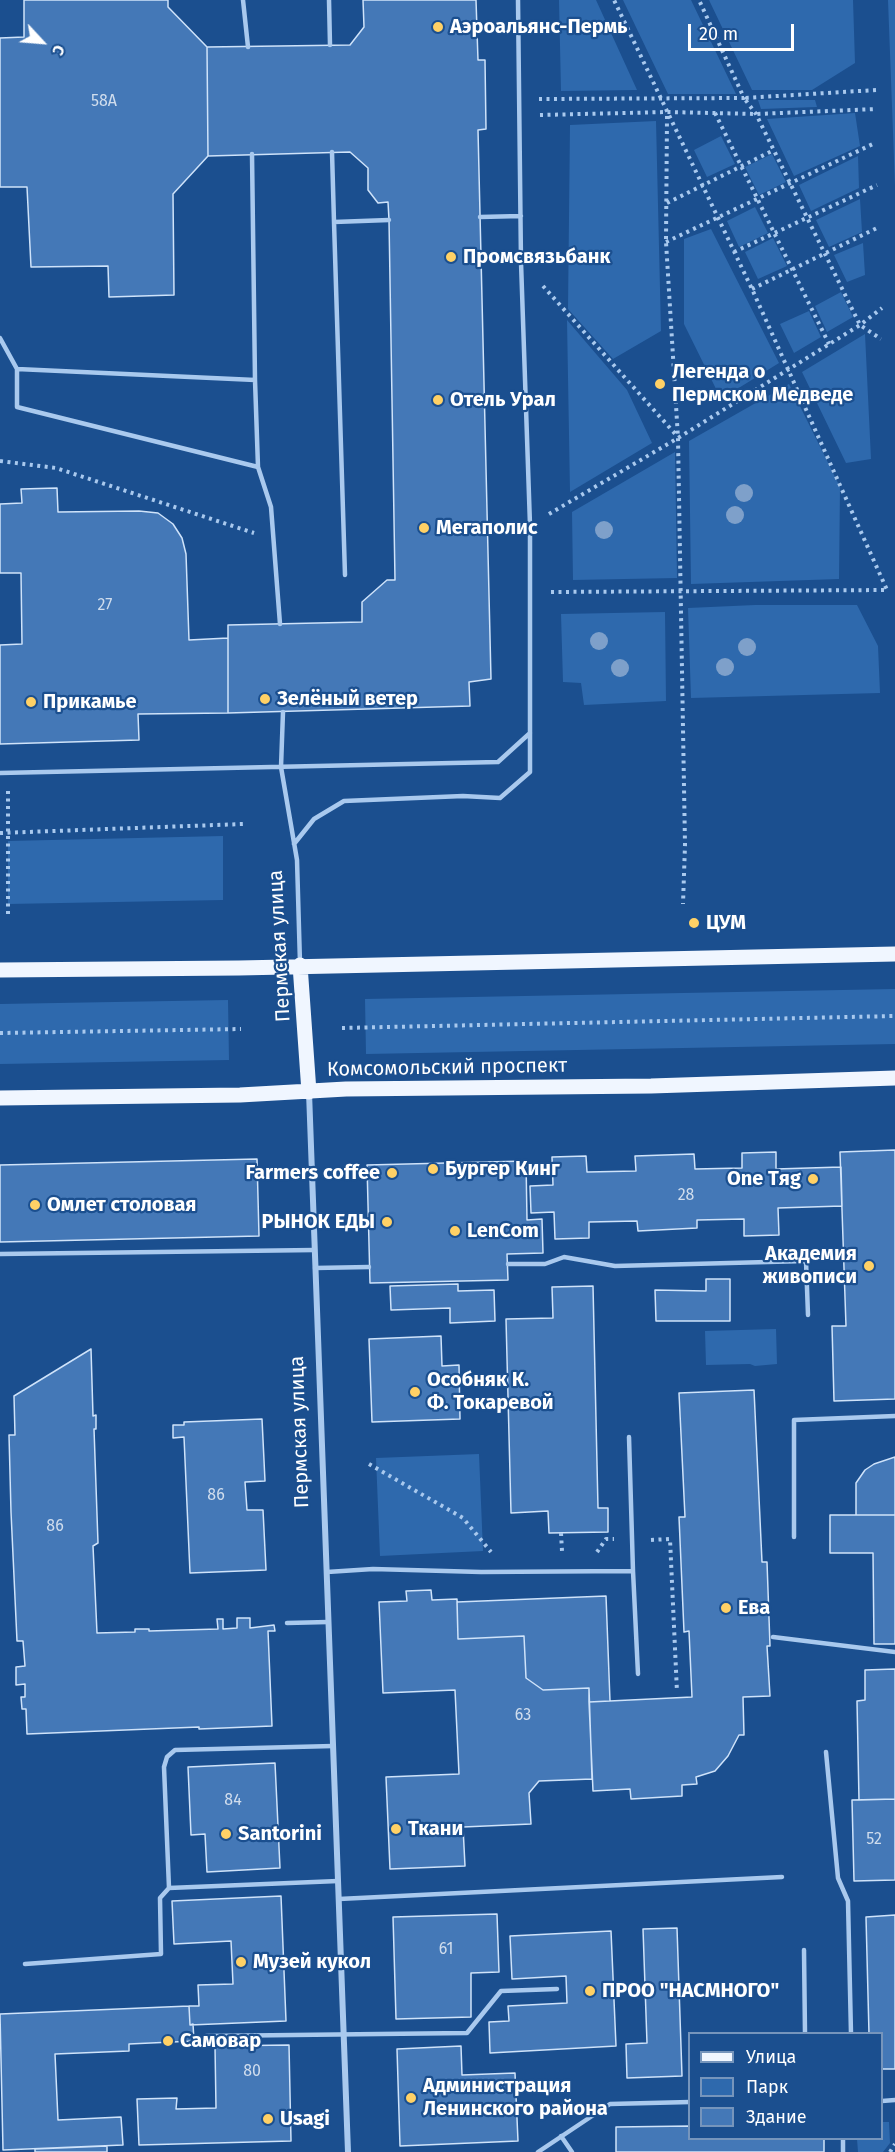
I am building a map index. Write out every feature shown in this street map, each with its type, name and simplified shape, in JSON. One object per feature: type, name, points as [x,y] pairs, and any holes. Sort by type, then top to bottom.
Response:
[{"type":"main road","points":[[0,970],[239,968],[895,954]]},
{"type":"main road","name":"Пермская улица","points":[[300,965],[309,1092]]},
{"type":"main road","name":"Комсомольский проспект","points":[[0,1098],[240,1095],[346,1089],[651,1086],[895,1078]]},
{"type":"street","name":"Пермская улица","points":[[309,1092],[348,2152]]},
{"type":"lane","points":[[243,0],[248,47]]},
{"type":"lane","points":[[329,0],[330,45]]},
{"type":"lane","points":[[294,844],[314,819],[344,801],[463,796],[500,798],[530,772],[530,525],[521,262],[521,99],[518,0]]},
{"type":"lane","points":[[332,152],[345,574]]},
{"type":"lane","points":[[252,154],[258,467],[271,507],[280,624]]},
{"type":"lane","points":[[480,217],[521,216]]},
{"type":"lane","points":[[334,222],[389,220]]},
{"type":"lane","points":[[0,338],[17,369],[17,407],[258,467]]},
{"type":"lane","points":[[17,369],[255,380]]},
{"type":"lane","name":"Пермская улица","points":[[283,712],[281,767],[297,860],[300,965]]},
{"type":"lane","points":[[0,773],[498,762],[530,733]]},
{"type":"lane","points":[[0,1254],[315,1250]]},
{"type":"lane","points":[[508,1264],[545,1264],[564,1257],[615,1266],[806,1261],[808,1315]]},
{"type":"lane","points":[[315,1268],[369,1267]]},
{"type":"lane","points":[[794,1537],[794,1420],[895,1416]]},
{"type":"lane","points":[[629,1437],[638,1674]]},
{"type":"lane","points":[[327,1572],[373,1569],[481,1572],[633,1571]]},
{"type":"lane","points":[[287,1623],[328,1622]]},
{"type":"lane","points":[[773,1637],[895,1652]]},
{"type":"lane","points":[[25,1964],[161,1954],[160,1899],[169,1888],[164,1767],[167,1757],[175,1750],[333,1746]]},
{"type":"lane","points":[[826,1752],[838,1878],[848,1901],[851,2032]]},
{"type":"lane","points":[[339,1899],[782,1877]]},
{"type":"lane","points":[[169,1888],[338,1881]]},
{"type":"lane","points":[[804,1950],[805,2032]]},
{"type":"lane","points":[[206,2036],[467,2033],[501,1991],[557,1989]]},
{"type":"lane","points":[[538,2152],[610,2104],[688,2102]]},
{"type":"lane","points":[[561,2136],[572,2152]]},
{"type":"path","points":[[529,592],[887,590],[752,289],[614,0]]},
{"type":"path","points":[[699,0],[744,98],[756,114],[860,325],[881,339]]},
{"type":"path","points":[[521,99],[744,98],[876,90]]},
{"type":"path","points":[[521,116],[667,112],[756,114],[876,109]]},
{"type":"path","points":[[667,112],[666,242],[678,438],[685,845],[683,904]]},
{"type":"path","points":[[715,113],[829,344]]},
{"type":"path","points":[[666,242],[875,143]]},
{"type":"path","points":[[667,203],[774,150]]},
{"type":"path","points":[[734,252],[877,185]]},
{"type":"path","points":[[752,289],[879,227]]},
{"type":"path","points":[[521,262],[678,438]]},
{"type":"path","points":[[530,525],[678,438],[860,325],[882,308]]},
{"type":"path","points":[[0,461],[56,468],[274,540]]},
{"type":"path","points":[[8,772],[8,918]]},
{"type":"path","points":[[0,833],[243,824]]},
{"type":"path","points":[[342,1028],[895,1016]]},
{"type":"path","points":[[0,1033],[241,1029]]},
{"type":"path","points":[[369,1464],[463,1518],[494,1556]]},
{"type":"path","points":[[561,1533],[562,1556]]},
{"type":"path","points":[[890,2152],[895,2144]]},
{"type":"green space","points":[[559,0],[596,0],[637,90],[561,91]]},
{"type":"green space","points":[[623,0],[691,0],[736,94],[668,94]]},
{"type":"green space","points":[[709,0],[853,0],[855,63],[812,90],[752,90]]},
{"type":"green space","points":[[888,0],[895,0],[895,186]]},
{"type":"green space","points":[[758,100],[815,100],[817,107],[761,109]]},
{"type":"green space","points":[[855,113],[860,146],[794,176],[767,119]]},
{"type":"green space","points":[[656,121],[661,331],[613,359],[568,309],[570,125]]},
{"type":"green space","points":[[721,136],[735,164],[707,177],[694,150]]},
{"type":"green space","points":[[772,154],[786,182],[759,195],[745,167]]},
{"type":"green space","points":[[858,156],[859,188],[811,211],[799,185]]},
{"type":"green space","points":[[860,199],[862,232],[829,247],[816,220]]},
{"type":"green space","points":[[755,207],[768,233],[739,247],[727,221]]},
{"type":"green space","points":[[711,229],[779,363],[721,399],[684,324],[684,239]]},
{"type":"green space","points":[[773,238],[787,266],[758,279],[745,252]]},
{"type":"green space","points":[[863,243],[865,275],[847,282],[834,255]]},
{"type":"green space","points":[[841,292],[853,317],[827,332],[815,306]]},
{"type":"green space","points":[[809,311],[821,337],[794,353],[780,324]]},
{"type":"green space","points":[[567,320],[627,390],[652,443],[570,492]]},
{"type":"green space","points":[[865,334],[871,459],[846,463],[802,372]]},
{"type":"green space","points":[[789,384],[840,487],[839,579],[691,584],[689,441]]},
{"type":"green space","points":[[675,452],[677,578],[573,580],[572,512]]},
{"type":"green space","points":[[755,605],[857,605],[878,646],[880,693],[691,698],[688,608]]},
{"type":"green space","points":[[665,612],[666,701],[584,705],[581,683],[563,682],[561,614]]},
{"type":"green space","points":[[223,836],[223,900],[8,904],[8,841]]},
{"type":"green space","points":[[895,989],[895,1044],[366,1054],[365,999]]},
{"type":"green space","points":[[228,1000],[229,1060],[0,1064],[0,1004]]},
{"type":"green space","points":[[776,1329],[777,1364],[706,1365],[705,1331]]},
{"type":"green space","points":[[479,1454],[483,1551],[380,1556],[376,1458]]},
{"type":"green space","points":[[883,2122],[889,2122],[890,2143],[883,2152],[858,2152],[857,2140],[883,2140]]},
{"type":"building","points":[[24,0],[168,0],[168,7],[207,47],[208,156],[173,194],[174,295],[109,297],[108,266],[31,267],[27,187],[0,187],[0,38],[24,37]]},
{"type":"building","name":"Отель Урал","points":[[363,0],[476,0],[478,60],[485,60],[486,129],[478,130],[491,679],[469,682],[470,706],[228,713],[228,625],[362,622],[362,602],[387,580],[395,580],[389,220],[388,202],[378,203],[368,190],[368,168],[350,152],[208,156],[207,47],[350,45],[364,27]]},
{"type":"building","points":[[57,488],[58,512],[139,511],[158,513],[173,524],[182,538],[186,554],[189,640],[228,638],[228,713],[138,714],[139,740],[0,744],[0,645],[22,644],[21,573],[0,573],[0,504],[22,503],[21,489]]},
{"type":"building","name":"Академия живописи","points":[[895,1150],[895,1399],[834,1401],[832,1326],[846,1326],[840,1152]]},
{"type":"building","points":[[776,1152],[776,1169],[841,1167],[842,1206],[778,1208],[779,1235],[744,1236],[744,1219],[697,1220],[697,1228],[638,1231],[637,1221],[589,1222],[589,1238],[555,1239],[554,1212],[531,1213],[530,1186],[553,1185],[552,1157],[586,1156],[587,1172],[636,1171],[635,1156],[694,1154],[695,1169],[742,1168],[742,1153]]},
{"type":"building","points":[[257,1159],[259,1236],[0,1242],[0,1165]]},
{"type":"building","name":"LenCom","points":[[526,1161],[527,1220],[542,1219],[543,1253],[507,1254],[508,1280],[370,1283],[367,1165]]},
{"type":"building","points":[[706,1279],[730,1279],[730,1321],[656,1321],[655,1290],[706,1291]]},
{"type":"building","points":[[458,1284],[458,1291],[494,1290],[495,1321],[450,1323],[450,1308],[391,1310],[390,1286]]},
{"type":"building","points":[[593,1286],[598,1508],[608,1508],[608,1532],[549,1533],[548,1511],[511,1513],[506,1319],[553,1318],[552,1287]]},
{"type":"building","name":"Особняк К. Ф. Токаревой","points":[[441,1336],[442,1366],[459,1365],[460,1419],[372,1422],[369,1339]]},
{"type":"building","points":[[91,1349],[93,1416],[96,1415],[96,1429],[94,1429],[98,1543],[93,1546],[97,1633],[135,1632],[135,1629],[149,1629],[149,1631],[218,1629],[217,1619],[223,1619],[223,1629],[237,1628],[237,1618],[250,1618],[250,1628],[274,1625],[275,1631],[268,1631],[272,1726],[27,1734],[26,1709],[22,1709],[21,1697],[25,1697],[25,1684],[16,1685],[16,1667],[25,1666],[23,1641],[17,1641],[11,1512],[9,1435],[15,1435],[14,1396]]},
{"type":"building","name":"Ева","points":[[754,1390],[762,1562],[767,1562],[770,1646],[767,1646],[770,1696],[743,1697],[744,1735],[739,1735],[728,1756],[715,1771],[696,1777],[697,1784],[682,1785],[682,1796],[631,1799],[630,1789],[593,1791],[589,1702],[692,1697],[689,1631],[684,1632],[679,1517],[685,1517],[679,1393]]},
{"type":"building","points":[[262,1419],[265,1481],[245,1482],[247,1510],[263,1510],[266,1570],[190,1573],[184,1437],[173,1438],[173,1425],[184,1425],[184,1422]]},
{"type":"building","points":[[895,1457],[895,1515],[856,1515],[856,1483],[865,1470],[874,1464]]},
{"type":"building","points":[[830,1515],[895,1515],[895,1644],[874,1644],[873,1553],[830,1553]]},
{"type":"building","points":[[431,1590],[432,1600],[457,1599],[458,1639],[524,1636],[526,1678],[543,1690],[589,1688],[592,1779],[539,1781],[529,1793],[531,1824],[463,1827],[465,1866],[390,1869],[386,1777],[459,1774],[455,1690],[383,1693],[379,1602],[407,1601],[406,1591]]},
{"type":"building","points":[[606,1596],[610,1701],[589,1702],[589,1688],[543,1690],[526,1678],[524,1636],[458,1639],[457,1602]]},
{"type":"building","points":[[895,1669],[895,1799],[859,1800],[857,1701],[865,1700],[865,1670]]},
{"type":"building","points":[[275,1763],[280,1868],[207,1872],[205,1834],[191,1835],[188,1767]]},
{"type":"building","points":[[895,1799],[895,1880],[854,1881],[852,1800]]},
{"type":"building","points":[[281,1896],[286,2021],[190,2025],[189,2006],[199,2006],[198,1985],[233,1984],[231,1941],[174,1944],[172,1901]]},
{"type":"building","points":[[497,1914],[499,1972],[471,1973],[471,2017],[396,2019],[393,1917]]},
{"type":"building","points":[[895,1915],[895,2069],[883,2069],[883,2032],[869,2032],[866,1917]]},
{"type":"building","points":[[677,1928],[682,2076],[627,2078],[626,2044],[647,2043],[643,1929]]},
{"type":"building","name":"ПРОО \"НАСМНОГО\"","points":[[611,1931],[616,2046],[490,2053],[489,2022],[509,2021],[508,2006],[567,2003],[566,1976],[512,1979],[510,1936]]},
{"type":"building","points":[[189,2006],[194,2041],[129,2044],[129,2051],[55,2054],[58,2120],[121,2117],[123,2145],[3,2150],[0,2014]]},
{"type":"building","points":[[289,2045],[291,2141],[139,2145],[137,2099],[177,2098],[176,2109],[216,2108],[215,2046]]},
{"type":"building","points":[[461,2046],[462,2075],[515,2073],[518,2141],[400,2146],[397,2049]]},
{"type":"building","points":[[688,2126],[688,2140],[824,2140],[824,2152],[616,2152],[616,2127]]},
{"type":"building","points":[[107,2146],[107,2152],[35,2152],[35,2149]]},
{"type":"place","name":"Аэроальянс-Пермь","points":[[438,27]]},
{"type":"place","name":"Промсвязьбанк","points":[[451,257]]},
{"type":"place","name":"Легенда о Пермском Медведе","points":[[660,384]]},
{"type":"place","name":"Отель Урал","points":[[438,400]]},
{"type":"place","name":"Мегаполис","points":[[424,528]]},
{"type":"place","name":"Зелёный ветер","points":[[265,699]]},
{"type":"place","name":"Прикамье","points":[[31,702]]},
{"type":"place","name":"ЦУМ","points":[[694,923]]},
{"type":"place","name":"Бургер Кинг","points":[[433,1169]]},
{"type":"place","name":"Farmers coffee","points":[[392,1173]]},
{"type":"place","name":"One Tяg","points":[[813,1179]]},
{"type":"place","name":"Омлет столовая","points":[[35,1205]]},
{"type":"place","name":"РЫНОК ЕДЫ","points":[[387,1222]]},
{"type":"place","name":"LenCom","points":[[455,1231]]},
{"type":"place","name":"Академия живописи","points":[[869,1266]]},
{"type":"place","name":"Особняк К. Ф. Токаревой","points":[[415,1392]]},
{"type":"place","name":"Ева","points":[[726,1608]]},
{"type":"place","name":"Ткани","points":[[396,1829]]},
{"type":"place","name":"Santorini","points":[[226,1834]]},
{"type":"place","name":"Музей кукол","points":[[241,1962]]},
{"type":"place","name":"ПРОО \"НАСМНОГО\"","points":[[590,1991]]},
{"type":"place","name":"Самовар","points":[[168,2041]]},
{"type":"place","name":"Администрация Ленинского района","points":[[411,2098]]},
{"type":"place","name":"Usagi","points":[[268,2119]]}]
